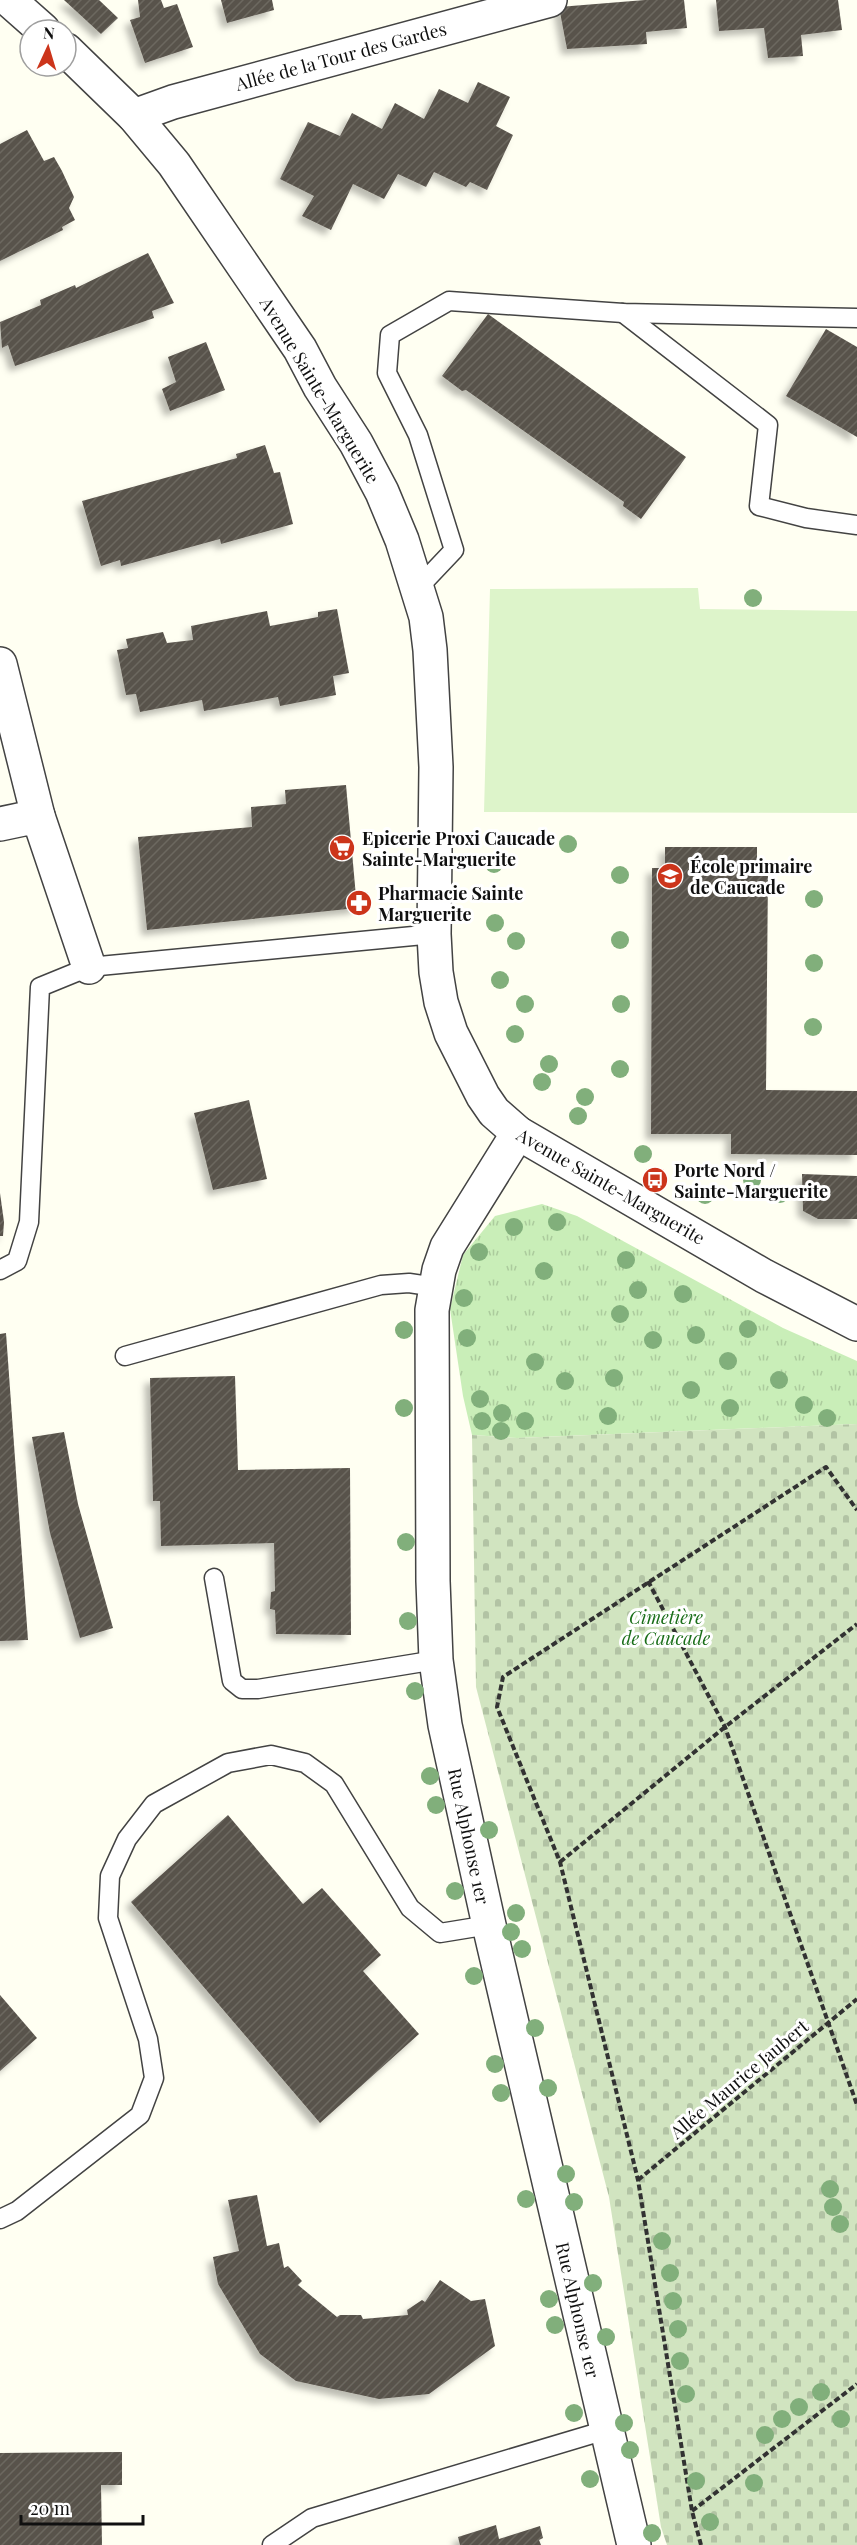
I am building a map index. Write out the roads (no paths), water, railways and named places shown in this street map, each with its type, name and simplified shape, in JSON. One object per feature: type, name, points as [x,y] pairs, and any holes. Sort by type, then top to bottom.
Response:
[{"type":"street","points":[[9,0],[29,18]]},
{"type":"street","name":"Allée de la Tour des Gardes","points":[[134,116],[173,102],[550,0]]},
{"type":"street","name":"Avenue Sainte-Marguerite","points":[[78,62],[134,116],[174,164],[300,350],[320,387],[356,443],[382,492],[402,540],[428,628],[434,695],[436,972],[441,1002],[452,1033],[483,1096],[494,1112],[518,1134],[764,1276],[857,1324]]},
{"type":"street","points":[[0,664],[38,816],[89,967]]},
{"type":"street","points":[[0,824],[38,816]]},
{"type":"street","name":"Rue Alphonse 1er","points":[[518,1134],[447,1247],[432,1310],[433,1581],[436,1660],[444,1725],[634,2545]]},
{"type":"lane","points":[[418,588],[454,550],[418,435],[387,372],[390,335],[449,301],[623,313],[857,318]]},
{"type":"lane","points":[[623,313],[768,425],[759,506],[806,518],[857,525]]},
{"type":"lane","points":[[0,1270],[17,1261],[28,1222],[40,987],[89,967],[434,934]]},
{"type":"lane","points":[[125,1356],[381,1285],[409,1283],[436,1287]]},
{"type":"lane","points":[[214,1578],[232,1681],[242,1689],[258,1689],[436,1660]]},
{"type":"lane","points":[[0,2219],[16,2211],[140,2115],[154,2078],[148,2038],[108,1918],[110,1876],[127,1839],[154,1804],[228,1763],[271,1755],[305,1762],[334,1784],[410,1908],[440,1934],[489,1925]]},
{"type":"lane","points":[[272,2545],[312,2518],[606,2430]]},
{"type":"place","name":"Epicerie Proxi Caucade Sainte-Marguerite","points":[[342,848]]},
{"type":"place","name":"École primaire de Caucade","points":[[670,876]]},
{"type":"place","name":"Pharmacie Sainte Marguerite","points":[[359,903]]},
{"type":"place","name":"Porte Nord / Sainte-Marguerite","points":[[655,1180]]},
{"type":"park label","name":"Cimetière de Caucade","points":[[666,1627]]}]
